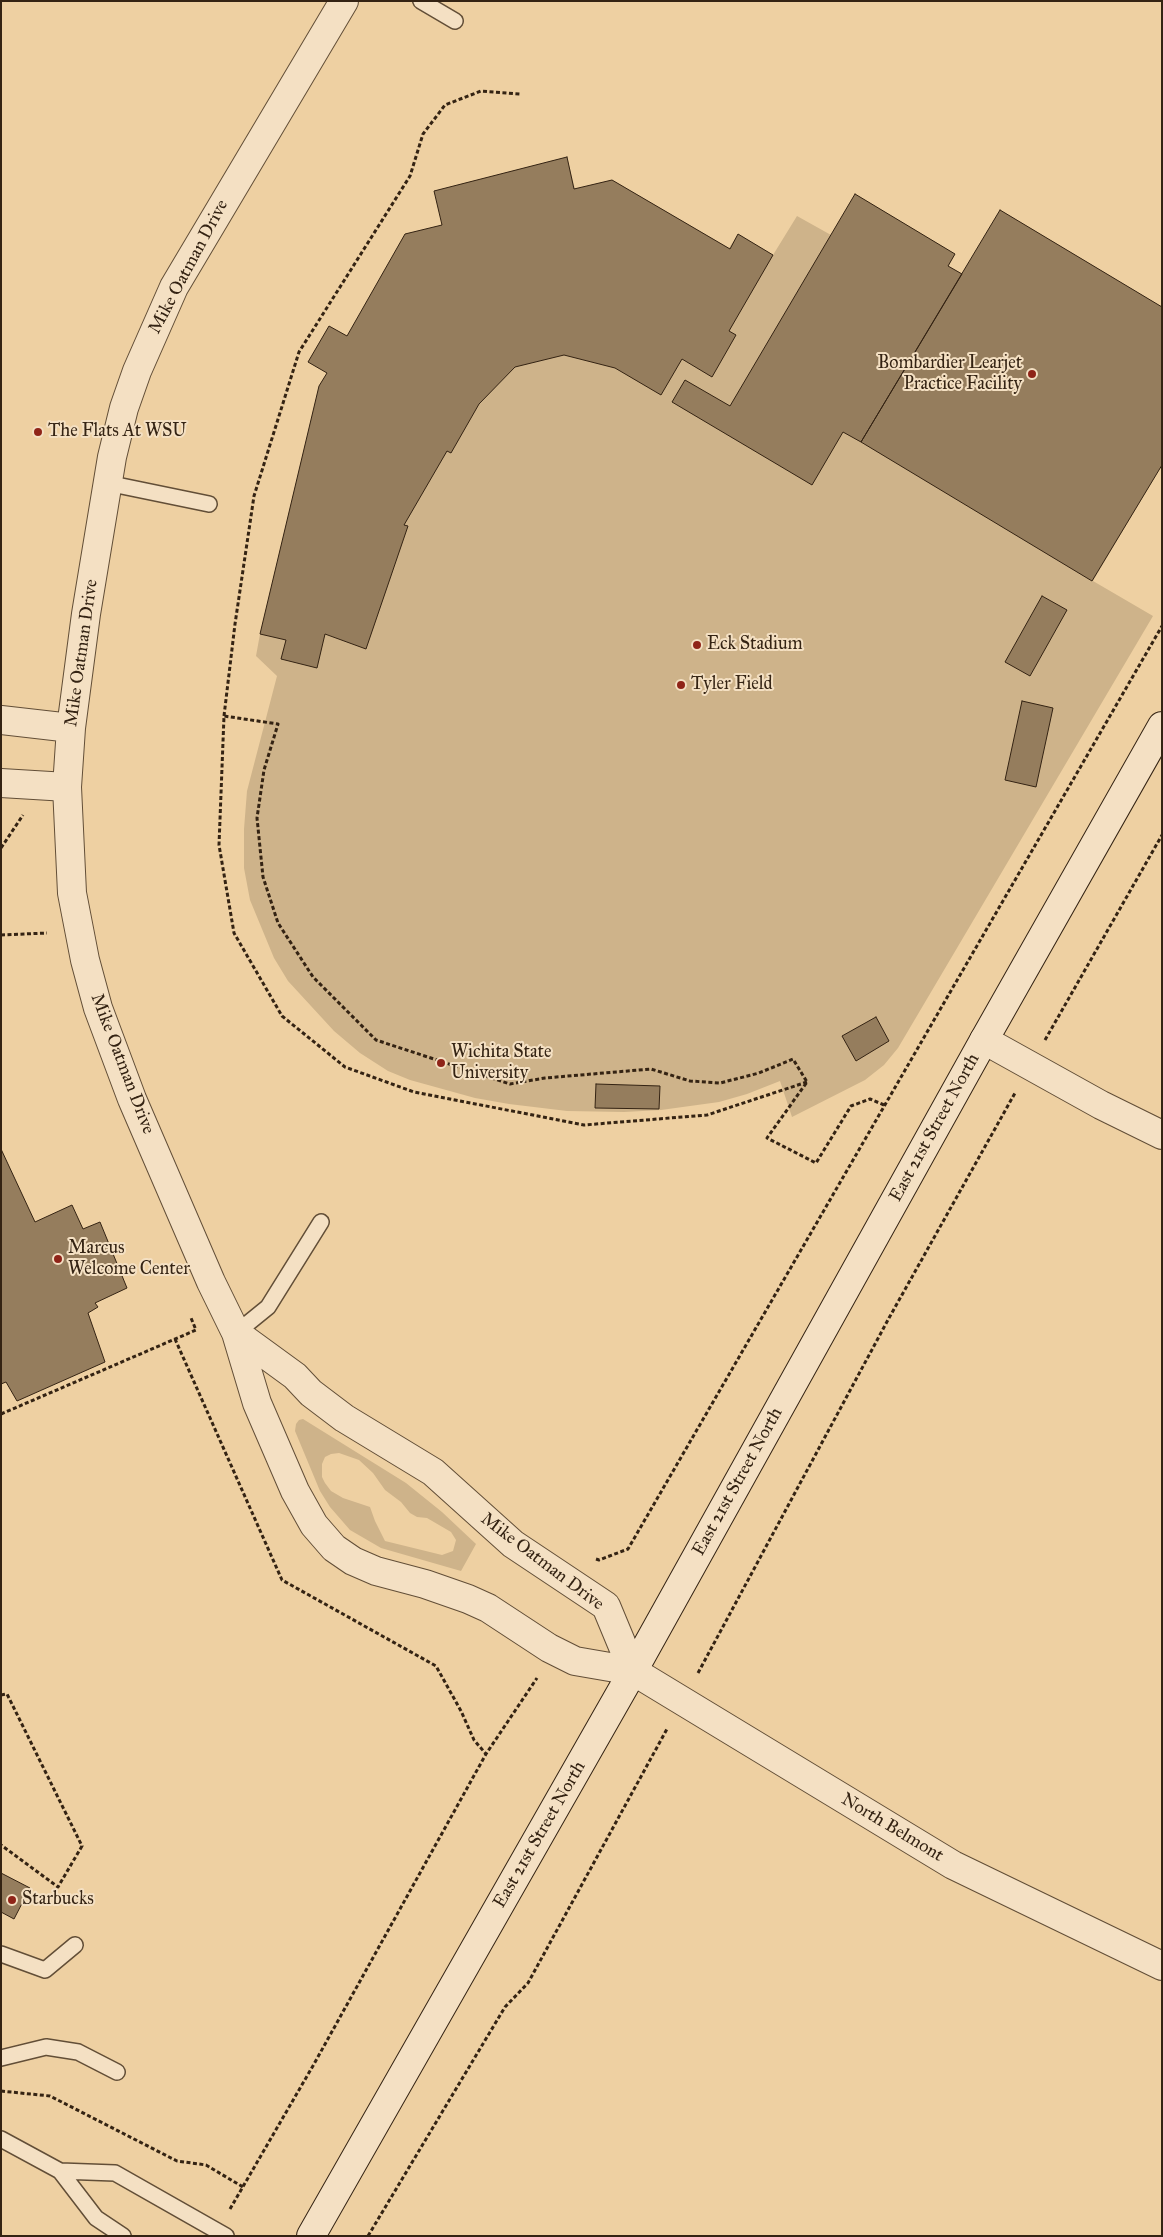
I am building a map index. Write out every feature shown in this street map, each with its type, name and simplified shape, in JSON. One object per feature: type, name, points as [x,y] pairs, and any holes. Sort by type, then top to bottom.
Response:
[{"type":"street","name":"Mike Oatman Drive","points":[[344,1],[229,192],[162,312],[137,371],[124,408],[107,483],[86,614],[71,728],[67,787],[72,893],[85,960],[98,1008],[132,1099],[211,1282],[236,1333],[257,1403],[295,1491],[314,1525],[344,1555],[368,1568],[449,1592],[488,1608],[549,1648],[575,1661],[633,1671]]},
{"type":"street","points":[[1,720],[71,728]]},
{"type":"street","name":"East 21st Street North","points":[[311,2236],[633,1671],[984,1040],[1162,726]]},
{"type":"street","points":[[1,783],[67,787]]},
{"type":"street","points":[[984,1040],[1101,1105],[1162,1135]]},
{"type":"street","name":"Mike Oatman Drive","points":[[236,1333],[295,1376],[311,1392],[344,1418],[433,1472],[499,1533],[606,1606],[633,1671]]},
{"type":"street","name":"North Belmont","points":[[633,1671],[953,1866],[1162,1966]]},
{"type":"lane","points":[[421,1],[455,21]]},
{"type":"lane","points":[[107,483],[210,504]]},
{"type":"lane","points":[[236,1333],[268,1307],[321,1222]]},
{"type":"lane","points":[[1,1954],[45,1970],[75,1945]]},
{"type":"lane","points":[[1,2058],[46,2047],[78,2052],[117,2072]]},
{"type":"lane","points":[[1,2139],[60,2171],[96,2218],[123,2236]]},
{"type":"lane","points":[[60,2171],[115,2173],[222,2233]]},
{"type":"path","points":[[520,94],[481,91],[446,104],[423,134],[410,176],[299,352],[254,496],[235,624],[224,716],[219,845],[234,933],[282,1016],[345,1067],[414,1092],[584,1125],[707,1115],[807,1082]]},
{"type":"path","points":[[592,1558],[599,1560],[628,1549],[1162,626]]},
{"type":"path","points":[[224,716],[278,724],[264,770],[257,818],[263,877],[278,924],[313,977],[376,1040],[510,1084],[545,1078],[651,1069],[690,1080],[720,1083],[759,1073],[793,1059],[807,1082]]},
{"type":"path","points":[[368,2236],[505,2007],[531,1978],[871,1352],[1162,835]]},
{"type":"path","points":[[1,935],[49,933]]},
{"type":"path","points":[[807,1082],[767,1138],[816,1163],[851,1106],[870,1099],[884,1106]]},
{"type":"path","points":[[1,1414],[196,1330],[188,1312]]},
{"type":"path","points":[[582,1591],[599,1560]]},
{"type":"path","points":[[222,2233],[243,2187],[314,2064],[486,1754],[540,1674],[549,1648]]},
{"type":"path","points":[[1,1695],[7,1694],[82,1846],[58,1887],[1,1845]]},
{"type":"path","points":[[1,2091],[50,2096],[177,2161],[206,2165],[243,2187]]},
{"type":"shaded area","name":"Eck Stadium","points":[[567,157],[575,189],[612,180],[729,248],[738,234],[773,255],[797,216],[831,235],[855,194],[955,254],[949,266],[962,274],[1000,210],[1162,307],[1162,465],[1093,581],[1153,616],[898,1048],[884,1065],[865,1080],[792,1117],[780,1081],[747,1094],[719,1102],[661,1110],[624,1112],[567,1111],[509,1104],[475,1098],[410,1080],[388,1071],[360,1053],[334,1031],[288,981],[274,958],[250,900],[244,868],[244,829],[247,791],[277,676],[256,656],[319,386],[327,373],[308,362],[329,326],[347,336],[405,234],[442,225],[434,191]]},
{"type":"shaded area","points":[[303,1419],[406,1483],[442,1512],[476,1544],[461,1571],[381,1548],[350,1530],[330,1507],[320,1491],[295,1431],[299,1420]],"holes":[[[339,1453],[359,1460],[373,1473],[385,1490],[401,1502],[410,1513],[417,1517],[427,1518],[451,1532],[456,1540],[453,1551],[442,1555],[385,1541],[370,1507],[343,1498],[331,1491],[325,1483],[322,1477],[322,1464],[325,1457]]]},
{"type":"building","points":[[567,157],[574,189],[612,180],[730,249],[738,234],[773,255],[729,331],[736,335],[712,377],[682,359],[661,395],[615,368],[564,355],[515,367],[479,404],[451,453],[447,451],[404,525],[408,526],[366,649],[325,634],[317,668],[281,659],[286,640],[260,634],[319,386],[327,373],[308,362],[329,326],[347,336],[405,234],[442,225],[434,191]]},
{"type":"building","points":[[855,194],[955,254],[948,266],[962,274],[861,442],[843,432],[812,485],[672,402],[685,380],[730,406]]},
{"type":"building","name":"Bombardier Learjet Practice Facility","points":[[1000,210],[1162,307],[1162,465],[1092,581],[861,442]]},
{"type":"building","points":[[1042,596],[1067,610],[1030,676],[1005,662]]},
{"type":"building","points":[[1022,701],[1053,708],[1036,787],[1005,780]]},
{"type":"building","points":[[876,1017],[889,1041],[856,1061],[842,1036]]},
{"type":"building","points":[[596,1084],[660,1086],[659,1109],[595,1108]]},
{"type":"building","name":"Marcus Welcome Center","points":[[1,1149],[35,1222],[72,1205],[83,1229],[100,1222],[127,1288],[95,1303],[98,1307],[88,1313],[105,1362],[17,1401],[6,1382],[1,1384]]},
{"type":"building","name":"Starbucks","points":[[1,1873],[30,1888],[14,1919],[1,1912]]},
{"type":"place","name":"Bombardier Learjet Practice Facility","points":[[1032,374]]},
{"type":"place","name":"The Flats At WSU","points":[[38,432]]},
{"type":"place","name":"Eck Stadium","points":[[697,645]]},
{"type":"place","name":"Tyler Field","points":[[681,685]]},
{"type":"place","name":"Wichita State University","points":[[441,1063]]},
{"type":"place","name":"Marcus Welcome Center","points":[[58,1259]]},
{"type":"place","name":"Starbucks","points":[[12,1900]]}]
